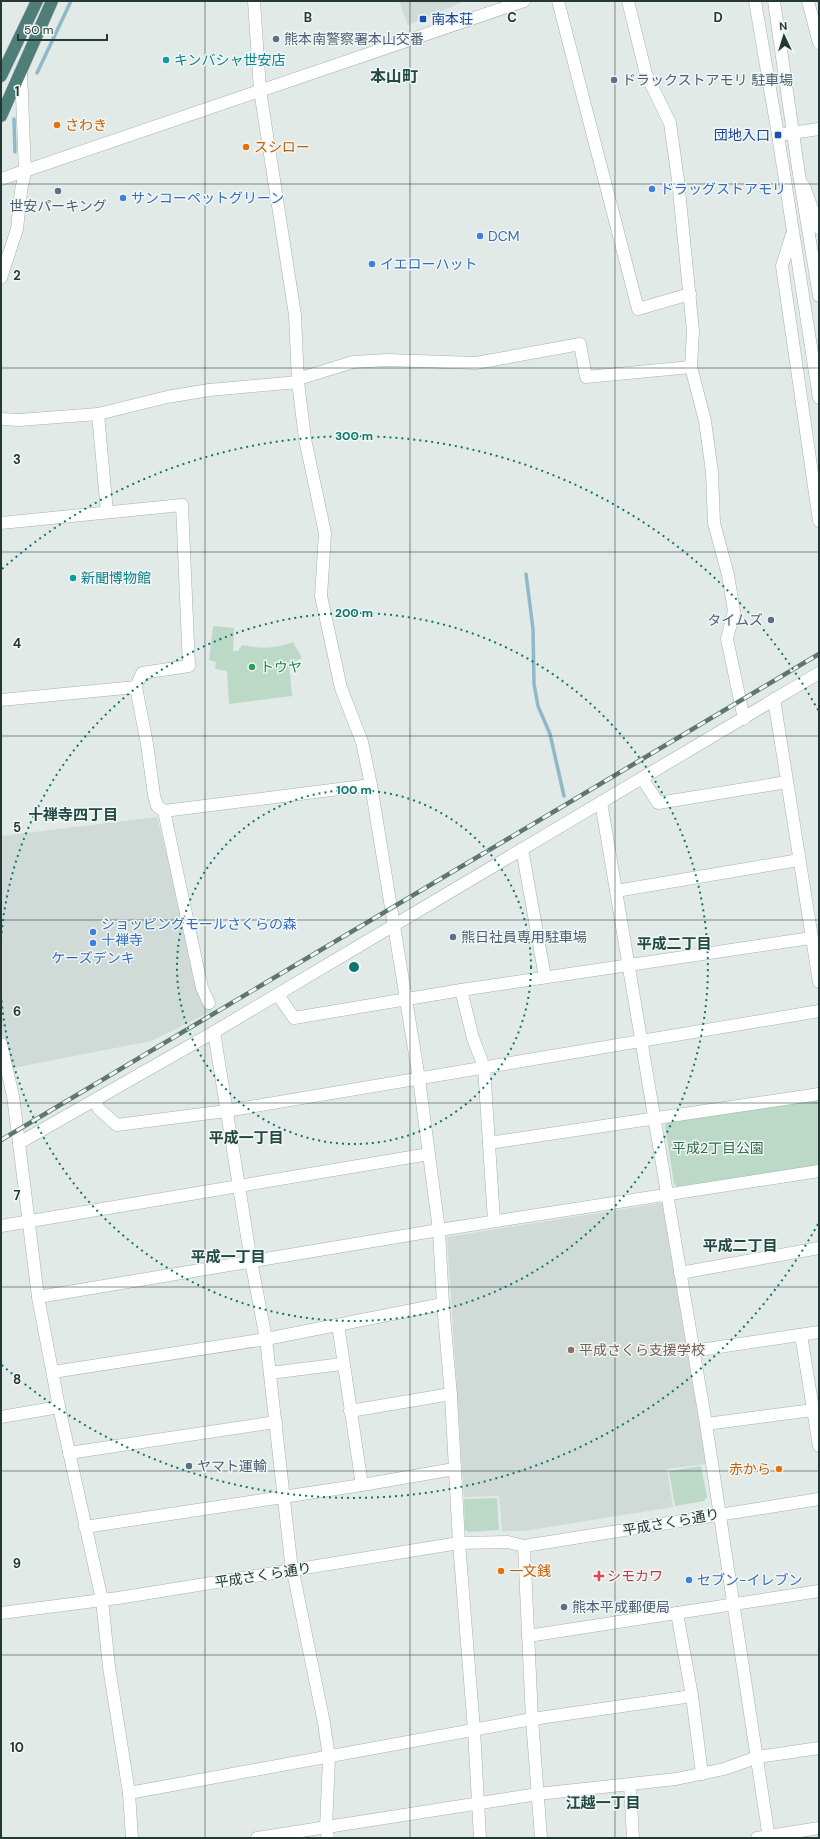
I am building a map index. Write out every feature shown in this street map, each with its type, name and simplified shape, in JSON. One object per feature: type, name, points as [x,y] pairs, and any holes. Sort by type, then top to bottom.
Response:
[{"type":"highway","points":[[1,76],[37,1]]},
{"type":"highway","points":[[1,116],[52,1]]},
{"type":"street","points":[[254,1],[260,90],[295,315],[298,380],[305,438],[324,533],[321,596],[342,688],[362,742],[371,785],[430,1154],[439,1230],[443,1304],[451,1394],[454,1469],[474,1730],[480,1838]]},
{"type":"street","points":[[558,1],[638,309],[690,294]]},
{"type":"street","points":[[628,1],[646,74],[670,123],[678,180],[690,294],[693,331],[691,367],[705,421],[712,472],[714,522],[728,575],[734,611],[727,639],[744,718]]},
{"type":"street","points":[[755,1],[778,135],[792,234],[819,398]]},
{"type":"street","points":[[774,1],[798,168],[819,296]]},
{"type":"street","points":[[808,1],[819,43]]},
{"type":"street","points":[[1,179],[260,90],[398,45],[517,2]]},
{"type":"street","points":[[1,278],[17,229],[21,191],[25,172],[21,70]]},
{"type":"street","points":[[778,135],[819,129]]},
{"type":"street","points":[[798,168],[819,228]]},
{"type":"street","points":[[792,234],[782,266],[819,521]]},
{"type":"street","points":[[1,420],[98,414],[167,396],[298,380],[353,362],[387,360],[476,362],[580,344],[586,377],[691,367]]},
{"type":"street","points":[[98,414],[107,512]]},
{"type":"street","points":[[1,523],[182,505],[188,666],[142,673],[136,687],[147,744],[154,795],[157,806],[164,811],[202,988],[209,1003]]},
{"type":"street","points":[[19,1143],[95,1101],[278,995],[819,673]]},
{"type":"street","points":[[1,700],[136,687]]},
{"type":"street","points":[[774,700],[819,982]]},
{"type":"street","points":[[642,778],[658,803],[786,782]]},
{"type":"street","points":[[164,811],[371,785]]},
{"type":"street","points":[[601,802],[666,1195],[706,1424],[758,1758],[765,1837],[819,1828]]},
{"type":"street","points":[[522,849],[545,977]]},
{"type":"street","points":[[616,891],[799,860]]},
{"type":"street","points":[[278,995],[294,1018],[405,998],[811,938]]},
{"type":"street","points":[[461,990],[473,1038],[484,1067],[494,1221]]},
{"type":"street","points":[[95,1101],[99,1109],[117,1125],[226,1111],[819,1011]]},
{"type":"street","points":[[214,1032],[251,1261],[266,1339],[292,1570],[324,1723],[329,1758],[327,1833]]},
{"type":"street","points":[[1,1044],[13,1096],[38,1297],[59,1407],[102,1600],[109,1667],[129,1793],[132,1838]]},
{"type":"street","points":[[489,1143],[819,1094]]},
{"type":"street","points":[[1,1226],[430,1154]]},
{"type":"street","points":[[38,1297],[494,1221],[819,1171]]},
{"type":"street","points":[[680,1273],[819,1248]]},
{"type":"street","points":[[53,1372],[266,1339],[443,1304]]},
{"type":"street","points":[[338,1325],[342,1364],[362,1485]]},
{"type":"street","points":[[693,1351],[819,1332]]},
{"type":"street","points":[[801,1335],[819,1446]]},
{"type":"street","points":[[270,1373],[342,1364]]},
{"type":"street","points":[[350,1411],[451,1394]]},
{"type":"street","points":[[1,1417],[59,1407]]},
{"type":"street","points":[[706,1424],[813,1410]]},
{"type":"street","points":[[69,1453],[276,1422]]},
{"type":"street","points":[[85,1527],[362,1485],[454,1469]]},
{"type":"street","name":"平成さくら通り","points":[[1,1613],[102,1600],[459,1543],[508,1542],[524,1546],[819,1499]]},
{"type":"street","points":[[524,1546],[532,1718],[541,1838]]},
{"type":"street","points":[[528,1636],[819,1591]]},
{"type":"street","points":[[677,1613],[692,1696],[702,1774]]},
{"type":"street","points":[[129,1793],[329,1758],[532,1718],[692,1696]]},
{"type":"street","points":[[257,1838],[327,1833],[538,1794],[630,1784],[702,1774],[724,1769],[758,1758],[819,1748]]},
{"type":"street","points":[[630,1784],[634,1838]]},
{"type":"shaded area","points":[[399,1],[465,1],[408,25]]},
{"type":"shaded area","name":"ケーズデンキ","points":[[157,817],[198,985],[212,1011],[151,1041],[13,1068],[1,1056],[1,836]]},
{"type":"shaded area","name":"平成さくら支援学校","points":[[662,1203],[706,1464],[667,1469],[673,1507],[524,1531],[502,1531],[499,1496],[464,1497],[447,1237]]},
{"type":"green space","name":"トウヤ","points":[[213,626],[234,628],[233,651],[238,651],[242,645],[268,648],[293,642],[302,658],[289,664],[292,696],[229,704],[227,671],[215,669],[216,662],[209,660]]},
{"type":"green space","name":"平成2丁目公園","points":[[819,1098],[819,1165],[678,1188],[674,1184],[665,1126],[667,1122]]},
{"type":"green space","points":[[701,1466],[707,1497],[704,1501],[675,1506],[669,1471]]},
{"type":"green space","points":[[497,1498],[499,1530],[469,1532],[465,1530],[464,1499]]},
{"type":"waterway","points":[[37,73],[71,1]]},
{"type":"waterway","points":[[14,119],[15,152]]},
{"type":"waterway","points":[[526,574],[533,629],[534,684],[538,706],[550,734],[564,796]]},
{"type":"railway","points":[[1,1140],[819,654]]},
{"type":"place","name":"南本荘","points":[[423,19]]},
{"type":"place","name":"熊本南警察署本山交番","points":[[276,39]]},
{"type":"place","name":"キンバシャ世安店","points":[[166,60]]},
{"type":"place","name":"ドラックストアモリ 駐車場","points":[[614,80]]},
{"type":"place","name":"さわき","points":[[57,125]]},
{"type":"place","name":"団地入口","points":[[778,135]]},
{"type":"place","name":"スシロー","points":[[246,147]]},
{"type":"place","name":"ドラッグストアモリ","points":[[652,189]]},
{"type":"place","name":"世安パーキング","points":[[58,191]]},
{"type":"place","name":"サンコーペットグリーン","points":[[123,198]]},
{"type":"place","name":"DCM","points":[[480,236]]},
{"type":"place","name":"イエローハット","points":[[372,264]]},
{"type":"place","name":"新聞博物館","points":[[73,578]]},
{"type":"place","name":"タイムズ","points":[[771,620]]},
{"type":"place","name":"トウヤ","points":[[252,667]]},
{"type":"place","name":"ショッピングモールさくらの森 十禅寺","points":[[93,932]]},
{"type":"place","name":"熊日社員専用駐車場","points":[[453,937]]},
{"type":"place","name":"ケーズデンキ","points":[[93,943]]},
{"type":"place","name":"平成さくら支援学校","points":[[571,1350]]},
{"type":"place","name":"ヤマト運輸","points":[[189,1466]]},
{"type":"place","name":"赤から","points":[[779,1469]]},
{"type":"place","name":"一文銭","points":[[501,1571]]},
{"type":"place","name":"シモカワ","points":[[599,1576]]},
{"type":"place","name":"セブン-イレブン","points":[[689,1580]]},
{"type":"place","name":"熊本平成郵便局","points":[[564,1607]]},
{"type":"district","name":"本山町","points":[[394,76]]},
{"type":"district","name":"十禅寺四丁目","points":[[73,815]]},
{"type":"district","name":"平成二丁目","points":[[674,944]]},
{"type":"district","name":"平成一丁目","points":[[246,1138]]},
{"type":"district","name":"平成二丁目","points":[[740,1246]]},
{"type":"district","name":"平成一丁目","points":[[228,1257]]},
{"type":"district","name":"江越一丁目","points":[[603,1803]]}]
